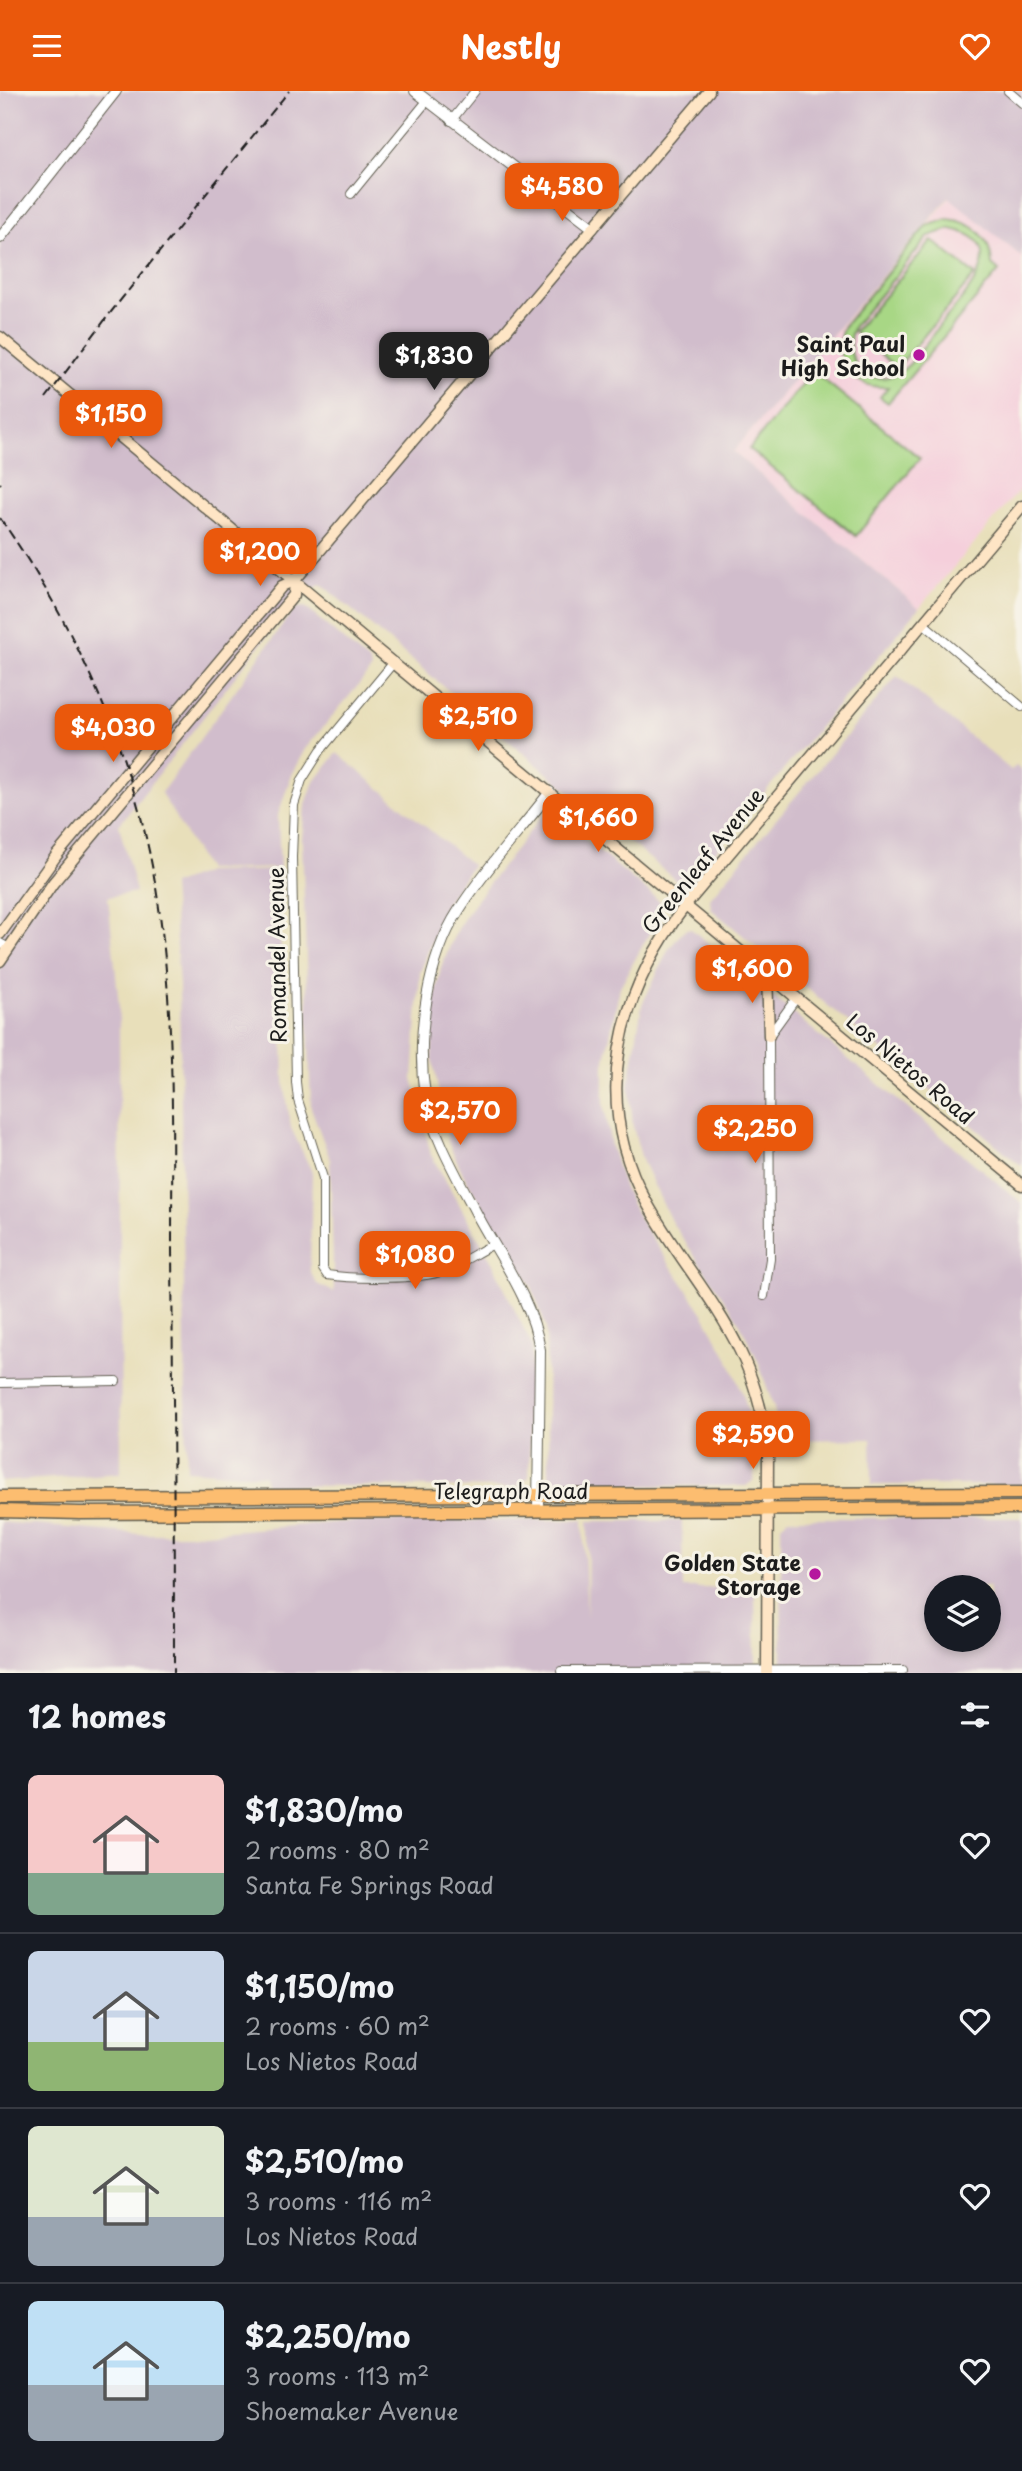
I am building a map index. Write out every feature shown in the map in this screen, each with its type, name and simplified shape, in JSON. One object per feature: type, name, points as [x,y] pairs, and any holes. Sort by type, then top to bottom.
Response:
[{"type":"main road","points":[[0,934],[56,856],[282,586],[295,580],[709,91]]},
{"type":"main road","name":"Los Nietos Road","points":[[0,337],[1022,1185]]},
{"type":"main road","name":"Greenleaf Avenue","points":[[768,1672],[767,1438],[749,1371],[732,1336],[646,1202],[627,1156],[619,1113],[620,1043],[631,1000],[650,956],[685,906],[1022,506]]},
{"type":"main road","points":[[0,961],[4,945],[53,883],[294,595],[295,580]]},
{"type":"main road","points":[[222,658],[232,666]]},
{"type":"main road","points":[[767,973],[769,1036]]},
{"type":"main road","points":[[914,1493],[914,1509]]},
{"type":"main road","name":"Telegraph Road","points":[[0,1497],[1022,1493]]},
{"type":"main road","name":"Telegraph Road","points":[[0,1510],[80,1513],[1022,1508]]},
{"type":"street","points":[[0,238],[116,91]]},
{"type":"street","points":[[415,91],[593,228]]},
{"type":"street","points":[[451,121],[475,91]]},
{"type":"street","points":[[1008,91],[1022,103]]},
{"type":"street","points":[[351,194],[427,101]]},
{"type":"street","points":[[923,624],[1022,707]]},
{"type":"street","name":"Romandel Avenue","points":[[394,662],[321,750],[302,780],[294,805],[292,857],[296,1082],[298,1100],[323,1178],[322,1259],[327,1275],[419,1276],[442,1271],[492,1245]]},
{"type":"street","points":[[538,1509],[540,1350],[536,1324],[528,1303],[492,1245],[449,1163],[425,1096],[424,1014],[438,950],[459,910],[550,792]]},
{"type":"street","points":[[764,1296],[770,1259],[769,1036],[797,997]]},
{"type":"street","points":[[0,1383],[116,1381]]},
{"type":"street","points":[[561,1671],[903,1670]]},
{"type":"shaded area","points":[[0,91],[1022,91],[1022,257],[949,197],[733,452],[919,608],[689,883],[680,884],[321,584],[292,604],[119,825],[136,892],[108,897],[119,1005],[121,1473],[0,1482]]},
{"type":"shaded area","name":"Saint Paul High School","points":[[950,197],[1022,257],[1022,487],[919,608],[733,452]]},
{"type":"shaded area","points":[[305,607],[370,663],[371,670],[305,749],[292,773],[278,815],[280,868],[207,870],[161,793],[295,608]]},
{"type":"shaded area","points":[[897,676],[1011,770],[1016,766],[1022,770],[1022,1166],[711,909],[710,898]]},
{"type":"shaded area","points":[[337,753],[472,865],[446,903],[420,973],[413,1079],[431,1155],[492,1262],[532,1346],[529,1477],[515,1488],[266,1485],[264,1475],[187,1470],[179,984],[172,885],[207,872],[279,870],[284,1081],[291,1128],[312,1172],[310,1272],[317,1284],[334,1292],[330,1159],[311,1108],[302,838],[305,807],[313,784]]},
{"type":"shaded area","points":[[544,813],[553,813],[663,904],[662,916],[650,932],[620,987],[604,1065],[604,1104],[611,1146],[624,1188],[641,1222],[704,1315],[730,1363],[744,1397],[752,1427],[755,1456],[754,1480],[746,1486],[554,1485],[549,1474],[546,1327],[532,1287],[464,1176],[448,1142],[432,1056],[433,1003],[441,968],[456,931],[473,904]]},
{"type":"shaded area","points":[[690,928],[1022,1203],[1022,1485],[872,1485],[871,1439],[780,1440],[774,1408],[758,1361],[738,1320],[671,1221],[642,1160],[633,1127],[629,1083],[642,1005],[668,950],[684,930]]},
{"type":"shaded area","points":[[789,1518],[1022,1518],[1022,1673],[782,1673],[781,1525]]},
{"type":"shaded area","points":[[583,1520],[587,1618],[588,1521],[682,1521],[683,1588],[755,1588],[756,1673],[0,1673],[0,1522],[140,1534],[192,1534],[357,1521]]},
{"type":"green space","points":[[948,219],[974,228],[985,239],[992,265],[999,271],[888,403],[880,397],[888,387],[864,383],[848,371],[842,361],[840,339],[843,327],[926,226]],"holes":[[[950,229],[970,236],[981,246],[983,259],[970,288],[914,359],[902,370],[884,378],[864,373],[857,366],[850,347],[854,326],[929,236]]]},
{"type":"green space","points":[[932,240],[975,275],[897,368],[854,332]]},
{"type":"green space","points":[[813,371],[920,458],[856,536],[749,449]]},
{"type":"railway","points":[[46,398],[111,312],[289,91]]},
{"type":"railway","points":[[0,518],[56,607],[102,703],[137,804],[159,908],[168,993],[172,1078],[174,1673]]},
{"type":"place","name":"Saint Paul High School","points":[[919,355]]},
{"type":"place","name":"Golden State Storage","points":[[815,1574]]}]
